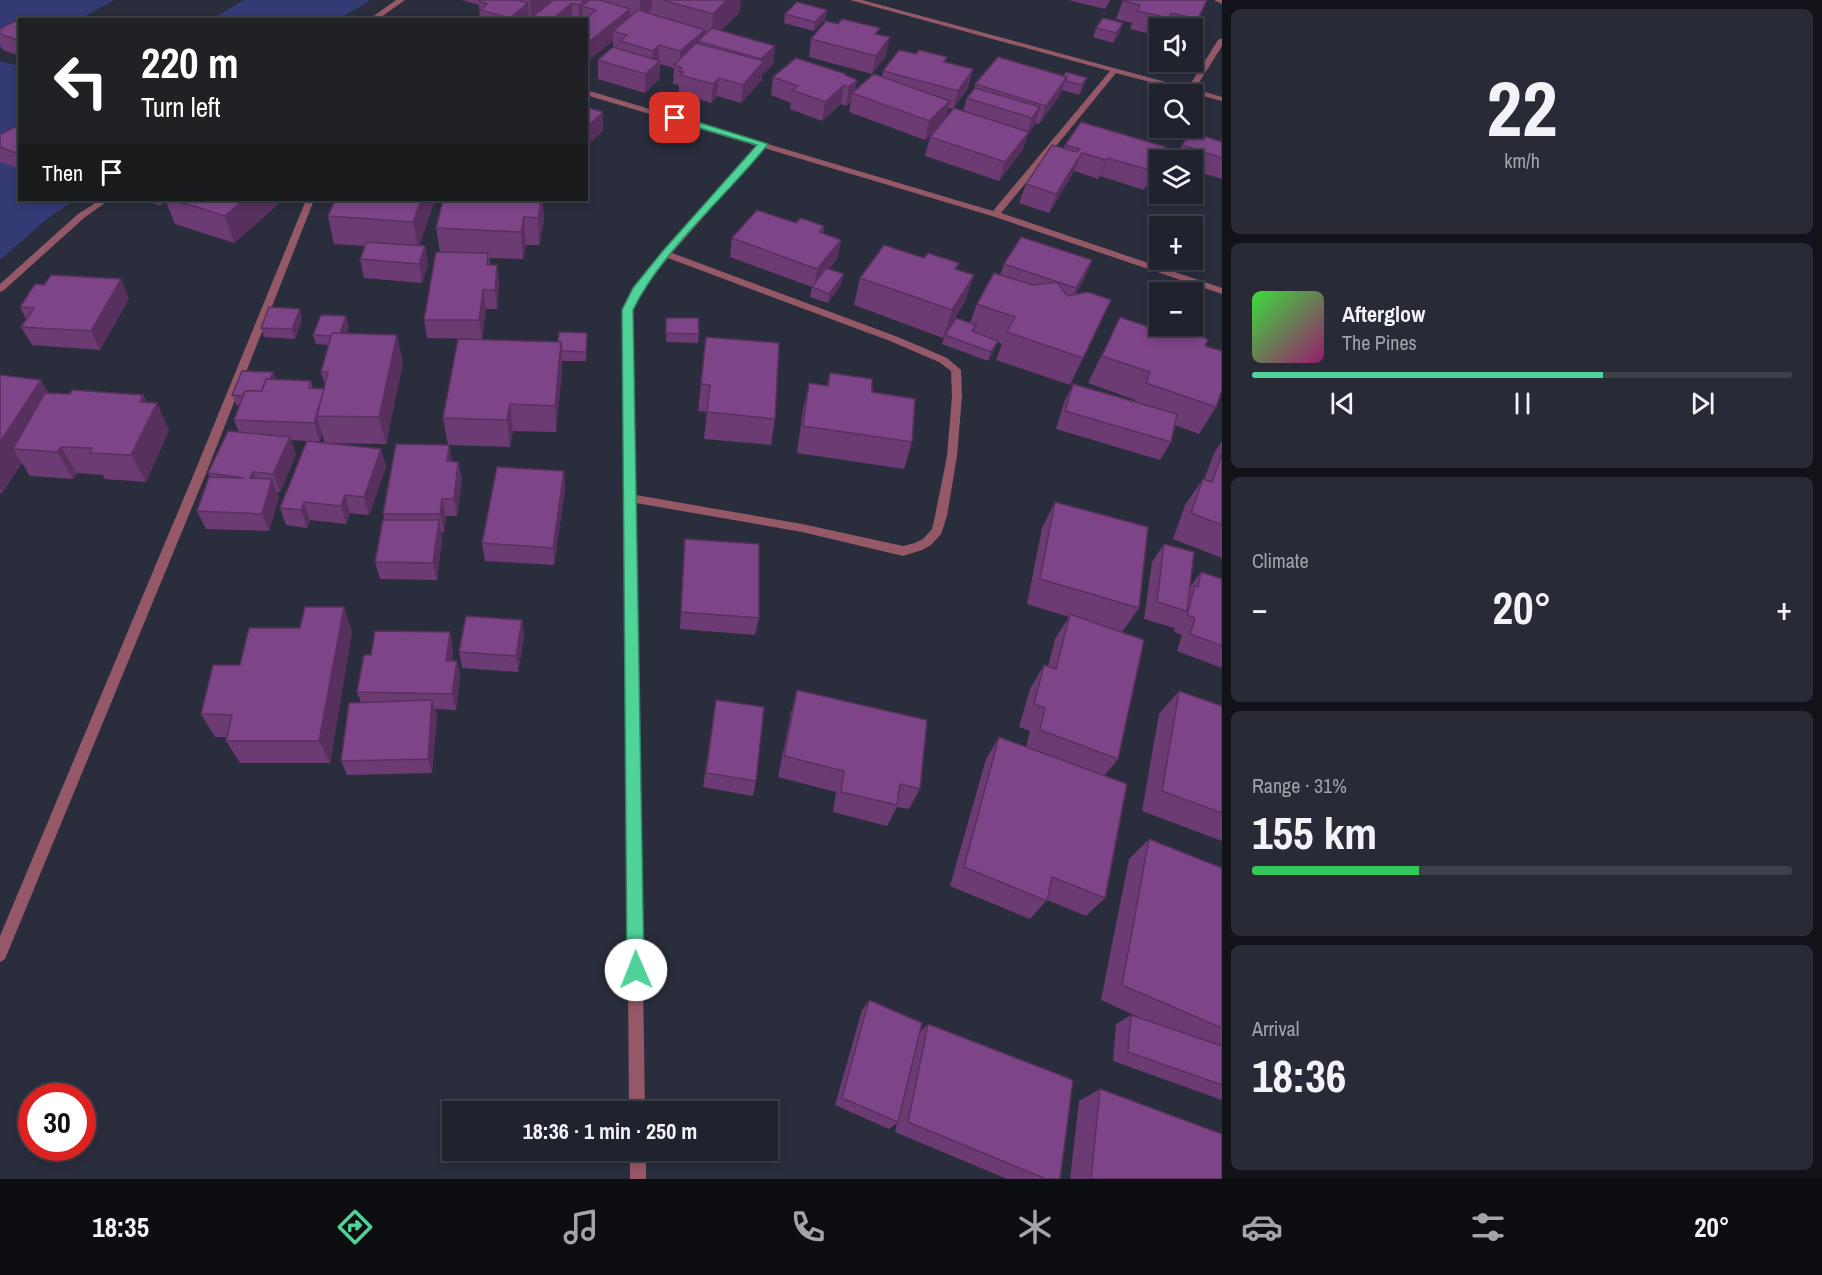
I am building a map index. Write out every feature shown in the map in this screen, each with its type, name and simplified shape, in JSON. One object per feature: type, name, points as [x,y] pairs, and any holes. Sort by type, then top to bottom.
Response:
[{"type":"street","points":[[374,18],[401,0]]},
{"type":"street","points":[[854,0],[1163,84]]},
{"type":"street","points":[[1218,0],[1222,2]]},
{"type":"street","points":[[1194,84],[1222,40]]},
{"type":"street","points":[[995,214],[1114,71]]},
{"type":"street","points":[[588,93],[995,214],[1222,291]]},
{"type":"street","points":[[1203,94],[1222,99]]},
{"type":"street","points":[[638,1101],[628,310],[637,290],[666,254],[763,144]]},
{"type":"street","points":[[0,289],[81,216],[104,201]]},
{"type":"street","points":[[0,954],[194,487],[310,201]]},
{"type":"street","points":[[630,498],[802,528],[903,551],[927,542],[937,531],[952,456],[957,396],[956,370],[943,360],[894,339],[666,254]]},
{"type":"street","points":[[638,1161],[638,1179]]},
{"type":"shaded area","points":[[0,0],[114,0],[82,18],[18,18],[18,39],[0,49]]},
{"type":"shaded area","points":[[244,0],[371,0],[341,18],[214,18]]},
{"type":"shaded area","points":[[0,61],[18,66],[18,201],[74,201],[48,218],[0,260]]},
{"type":"building","points":[[480,0],[517,0],[528,3],[510,18],[480,10],[487,4]]},
{"type":"building","points":[[554,0],[585,0],[579,5],[572,3],[553,18],[531,18]]},
{"type":"building","points":[[590,0],[600,0],[630,9],[588,42],[586,18],[596,10],[582,6]]},
{"type":"building","points":[[662,0],[727,0],[713,14]]},
{"type":"building","points":[[1207,0],[1198,18],[1171,13],[1169,18],[1137,11],[1140,5],[1123,1]]},
{"type":"building","points":[[797,2],[827,10],[815,22],[785,14]]},
{"type":"building","points":[[638,10],[705,30],[680,51],[659,45],[653,51],[620,41],[627,35],[613,31]]},
{"type":"building","points":[[1103,18],[1123,23],[1116,33],[1096,28]]},
{"type":"building","points":[[18,19],[18,40],[0,34],[0,29]]},
{"type":"building","points":[[842,19],[880,28],[875,34],[890,37],[876,56],[811,39],[826,21],[838,24]]},
{"type":"building","points":[[712,28],[775,46],[761,59],[698,41]]},
{"type":"building","points":[[696,43],[764,61],[743,85],[719,78],[713,84],[680,75],[683,72],[679,71],[682,68],[674,65]]},
{"type":"building","points":[[613,47],[660,61],[645,74],[598,60]]},
{"type":"building","points":[[899,50],[916,54],[919,50],[947,57],[944,62],[973,69],[958,91],[883,71]]},
{"type":"building","points":[[998,57],[1067,77],[1046,106],[975,84]]},
{"type":"building","points":[[796,58],[846,74],[857,80],[849,87],[844,85],[825,102],[792,90],[798,86],[773,77]]},
{"type":"building","points":[[1066,72],[1087,78],[1082,85],[1066,81],[1067,77],[1063,76]]},
{"type":"building","points":[[874,74],[950,101],[929,121],[852,93]]},
{"type":"building","points":[[975,88],[1040,107],[1032,118],[967,98]]},
{"type":"building","points":[[588,108],[603,112],[588,126]]},
{"type":"building","points":[[954,108],[1029,132],[1005,162],[930,137]]},
{"type":"building","points":[[1081,122],[1166,147],[1164,150],[1149,150],[1149,170],[1082,153],[1056,194],[1026,184],[1052,145],[1077,152],[1080,149],[1065,145]]},
{"type":"building","points":[[14,127],[18,128],[18,154],[0,147],[0,135]]},
{"type":"building","points":[[1203,136],[1222,142],[1222,158],[1203,150],[1182,145],[1187,138],[1203,138]]},
{"type":"building","points":[[177,201],[242,201],[225,216]]},
{"type":"building","points":[[335,201],[421,201],[413,222],[328,216]]},
{"type":"building","points":[[443,201],[541,201],[538,218],[524,217],[521,232],[436,228]]},
{"type":"building","points":[[757,210],[796,223],[801,218],[824,226],[819,232],[841,240],[817,269],[732,238]]},
{"type":"building","points":[[1021,237],[1092,260],[1076,288],[1004,264]]},
{"type":"building","points":[[367,242],[425,246],[419,264],[360,259]]},
{"type":"building","points":[[884,245],[924,258],[928,253],[959,263],[955,269],[974,275],[952,310],[860,278]]},
{"type":"building","points":[[436,252],[488,253],[487,265],[497,265],[495,290],[483,290],[479,320],[424,320]]},
{"type":"building","points":[[826,268],[844,274],[829,294],[812,287]]},
{"type":"building","points":[[994,273],[1033,285],[1057,282],[1067,296],[1088,292],[1111,300],[1083,358],[1007,332],[1015,317],[977,304]]},
{"type":"building","points":[[51,275],[121,279],[91,331],[21,327],[34,308],[20,307],[35,284],[44,285]]},
{"type":"building","points":[[269,307],[300,309],[292,329],[261,328]]},
{"type":"building","points":[[321,315],[346,316],[340,334],[313,335]]},
{"type":"building","points":[[1120,317],[1149,327],[1149,336],[1198,336],[1208,339],[1205,346],[1222,351],[1222,390],[1216,407],[1146,383],[1150,372],[1102,356]]},
{"type":"building","points":[[666,318],[698,318],[699,334],[666,333]]},
{"type":"building","points":[[956,318],[976,325],[972,331],[998,341],[991,352],[945,335]]},
{"type":"building","points":[[559,332],[587,333],[586,352],[562,351],[561,342],[558,342]]},
{"type":"building","points":[[332,333],[397,335],[379,417],[317,416],[328,372],[321,372]]},
{"type":"building","points":[[706,337],[779,343],[775,419],[707,412],[710,385],[701,384]]},
{"type":"building","points":[[458,339],[561,342],[555,406],[510,404],[507,420],[443,418]]},
{"type":"building","points":[[242,371],[273,372],[270,379],[266,379],[262,391],[245,391],[243,396],[232,395]]},
{"type":"building","points":[[830,373],[872,379],[872,392],[915,399],[912,442],[803,426],[809,383],[828,386]]},
{"type":"building","points":[[0,375],[41,380],[0,442]]},
{"type":"building","points":[[266,379],[311,381],[309,388],[324,389],[314,423],[234,420],[245,391],[262,391]]},
{"type":"building","points":[[1073,384],[1177,414],[1171,442],[1065,411]]},
{"type":"building","points":[[72,390],[143,395],[140,402],[157,403],[131,455],[90,453],[92,448],[61,447],[57,452],[13,449],[45,393],[70,394]]},
{"type":"building","points":[[228,431],[290,437],[273,474],[253,472],[250,478],[272,479],[262,514],[197,511],[209,477],[244,478],[208,473]]},
{"type":"building","points":[[307,441],[381,449],[364,497],[345,495],[341,506],[304,502],[301,510],[280,508]]},
{"type":"building","points":[[396,444],[449,445],[447,461],[458,462],[454,499],[442,499],[440,514],[383,514]]},
{"type":"building","points":[[1222,454],[1222,525],[1191,513],[1203,479],[1212,482]]},
{"type":"building","points":[[497,467],[564,471],[553,548],[482,543]]},
{"type":"building","points":[[1055,502],[1148,527],[1139,608],[1040,579]]},
{"type":"building","points":[[383,520],[439,520],[433,563],[375,562]]},
{"type":"building","points":[[685,539],[759,544],[759,618],[681,612]]},
{"type":"building","points":[[1164,544],[1194,552],[1187,611],[1157,602]]},
{"type":"building","points":[[1201,572],[1222,579],[1222,646],[1190,634],[1195,618],[1187,615]]},
{"type":"building","points":[[305,607],[344,607],[319,741],[226,741],[232,715],[201,714],[213,665],[240,665],[249,628],[300,628]]},
{"type":"building","points":[[1070,614],[1144,640],[1118,759],[1040,730],[1045,708],[1034,704],[1044,665],[1056,669]]},
{"type":"building","points":[[466,616],[522,620],[516,656],[459,652]]},
{"type":"building","points":[[375,631],[450,632],[446,661],[457,661],[452,694],[357,692],[364,655],[371,655]]},
{"type":"building","points":[[797,690],[927,720],[920,789],[900,784],[897,805],[841,792],[844,771],[784,756]]},
{"type":"building","points":[[1179,691],[1222,706],[1222,813],[1162,791]]},
{"type":"building","points":[[432,700],[428,759],[341,761],[349,703]]},
{"type":"building","points":[[716,700],[764,707],[756,781],[706,773]]},
{"type":"building","points":[[999,737],[1127,784],[1105,898],[1052,877],[1047,901],[964,867]]},
{"type":"building","points":[[1149,839],[1222,868],[1222,1028],[1122,985]]},
{"type":"building","points":[[869,1000],[922,1023],[898,1122],[842,1098]]},
{"type":"building","points":[[1131,1015],[1222,1046],[1222,1085],[1128,1052]]},
{"type":"building","points":[[928,1024],[1073,1080],[1060,1179],[1046,1179],[908,1122]]},
{"type":"building","points":[[1100,1089],[1222,1134],[1222,1179],[1091,1179]]},
{"type":"route","points":[[636,970],[628,310],[637,290],[666,254],[763,144],[675,118]]}]
